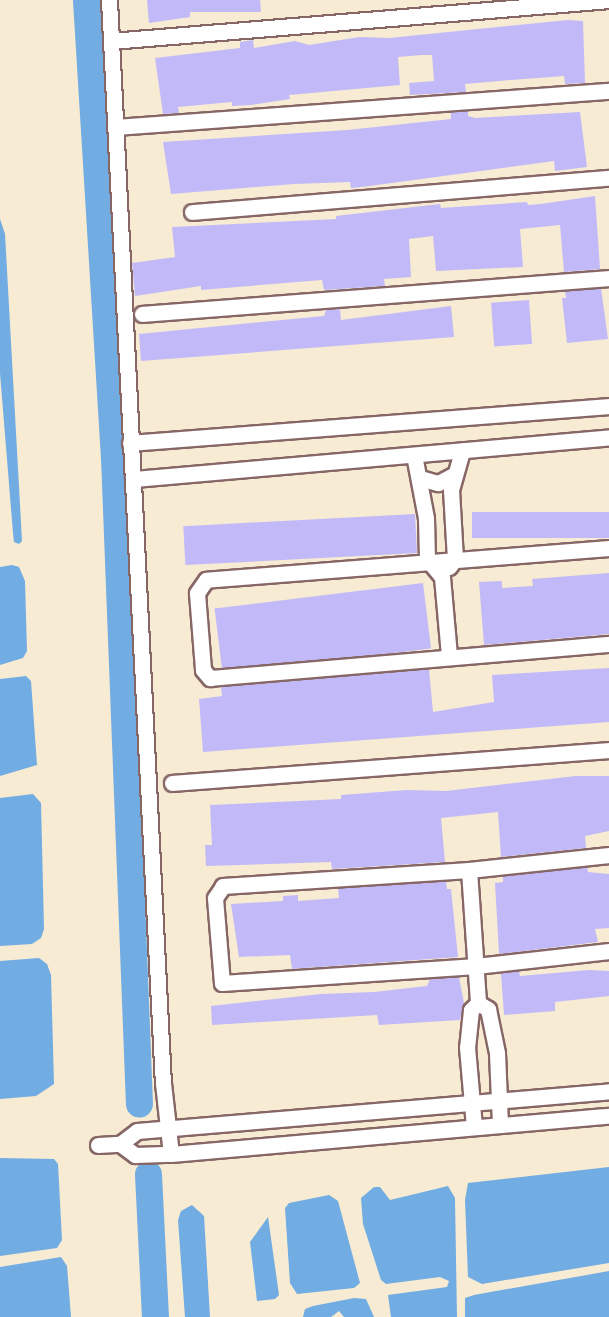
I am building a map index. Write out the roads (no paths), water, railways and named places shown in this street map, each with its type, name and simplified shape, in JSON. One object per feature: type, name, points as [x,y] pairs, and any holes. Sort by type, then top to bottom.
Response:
[{"type":"street","points":[[108,0],[130,443],[171,1154]]},
{"type":"street","points":[[111,41],[609,0]]},
{"type":"street","points":[[116,127],[609,91]]},
{"type":"street","points":[[192,212],[609,178]]},
{"type":"street","points":[[142,314],[609,278]]},
{"type":"street","points":[[130,443],[609,406]]},
{"type":"street","points":[[133,479],[609,437]]},
{"type":"street","points":[[442,577],[455,559],[453,475],[462,451]]},
{"type":"street","points":[[414,455],[420,478],[427,560],[442,577],[449,656]]},
{"type":"street","points":[[420,478],[438,483],[453,475]]},
{"type":"street","points":[[609,548],[427,560],[206,580],[197,593],[203,670],[210,678],[609,644]]},
{"type":"street","points":[[172,783],[609,750]]},
{"type":"street","points":[[609,855],[470,870],[223,886],[215,898],[219,978],[222,983],[476,966],[609,951]]},
{"type":"street","points":[[470,870],[478,1003],[471,1010],[467,1047],[474,1127]]},
{"type":"street","points":[[478,1003],[488,1009],[494,1044],[500,1125]]},
{"type":"street","points":[[467,1047],[494,1044]]},
{"type":"street","points":[[98,1145],[120,1144],[137,1131],[609,1091]]},
{"type":"street","points":[[120,1144],[135,1155],[171,1154],[609,1116]]},
{"type":"water","points":[[0,219],[5,234],[22,541],[19,544],[14,542],[13,533],[0,373]]},
{"type":"water","points":[[12,565],[19,567],[25,581],[27,651],[23,658],[0,665],[0,567]]},
{"type":"water","points":[[26,676],[31,681],[37,765],[0,776],[0,679]]},
{"type":"water","points":[[33,794],[41,803],[44,929],[41,938],[32,944],[0,946],[0,798]]},
{"type":"water","points":[[39,958],[47,964],[51,975],[54,1084],[36,1096],[0,1099],[0,961]]},
{"type":"water","points":[[0,1158],[54,1159],[58,1164],[62,1240],[57,1248],[0,1256]]},
{"type":"water","points":[[609,1167],[609,1263],[482,1284],[468,1277],[465,1200],[468,1183]]},
{"type":"water","points":[[448,1186],[455,1198],[457,1317],[391,1317],[388,1295],[447,1287],[449,1281],[440,1277],[386,1284],[381,1280],[363,1224],[361,1198],[374,1187],[380,1187],[390,1200]]},
{"type":"water","points":[[329,1195],[338,1201],[360,1283],[354,1288],[297,1294],[290,1283],[285,1208],[289,1203]]},
{"type":"water","points":[[192,1205],[204,1216],[210,1317],[185,1317],[178,1220],[181,1211]]},
{"type":"water","points":[[268,1217],[279,1295],[275,1299],[257,1301],[250,1242]]},
{"type":"water","points":[[61,1257],[67,1266],[71,1317],[0,1317],[0,1267]]},
{"type":"water","points":[[609,1271],[609,1317],[465,1317],[465,1298],[474,1295]]},
{"type":"water","points":[[354,1298],[366,1299],[374,1317],[344,1317],[339,1311],[331,1317],[303,1317],[305,1309],[313,1306]]},
{"type":"waterway","points":[[86,0],[114,457],[139,1104]]},
{"type":"waterway","points":[[148,1174],[155,1317]]}]
